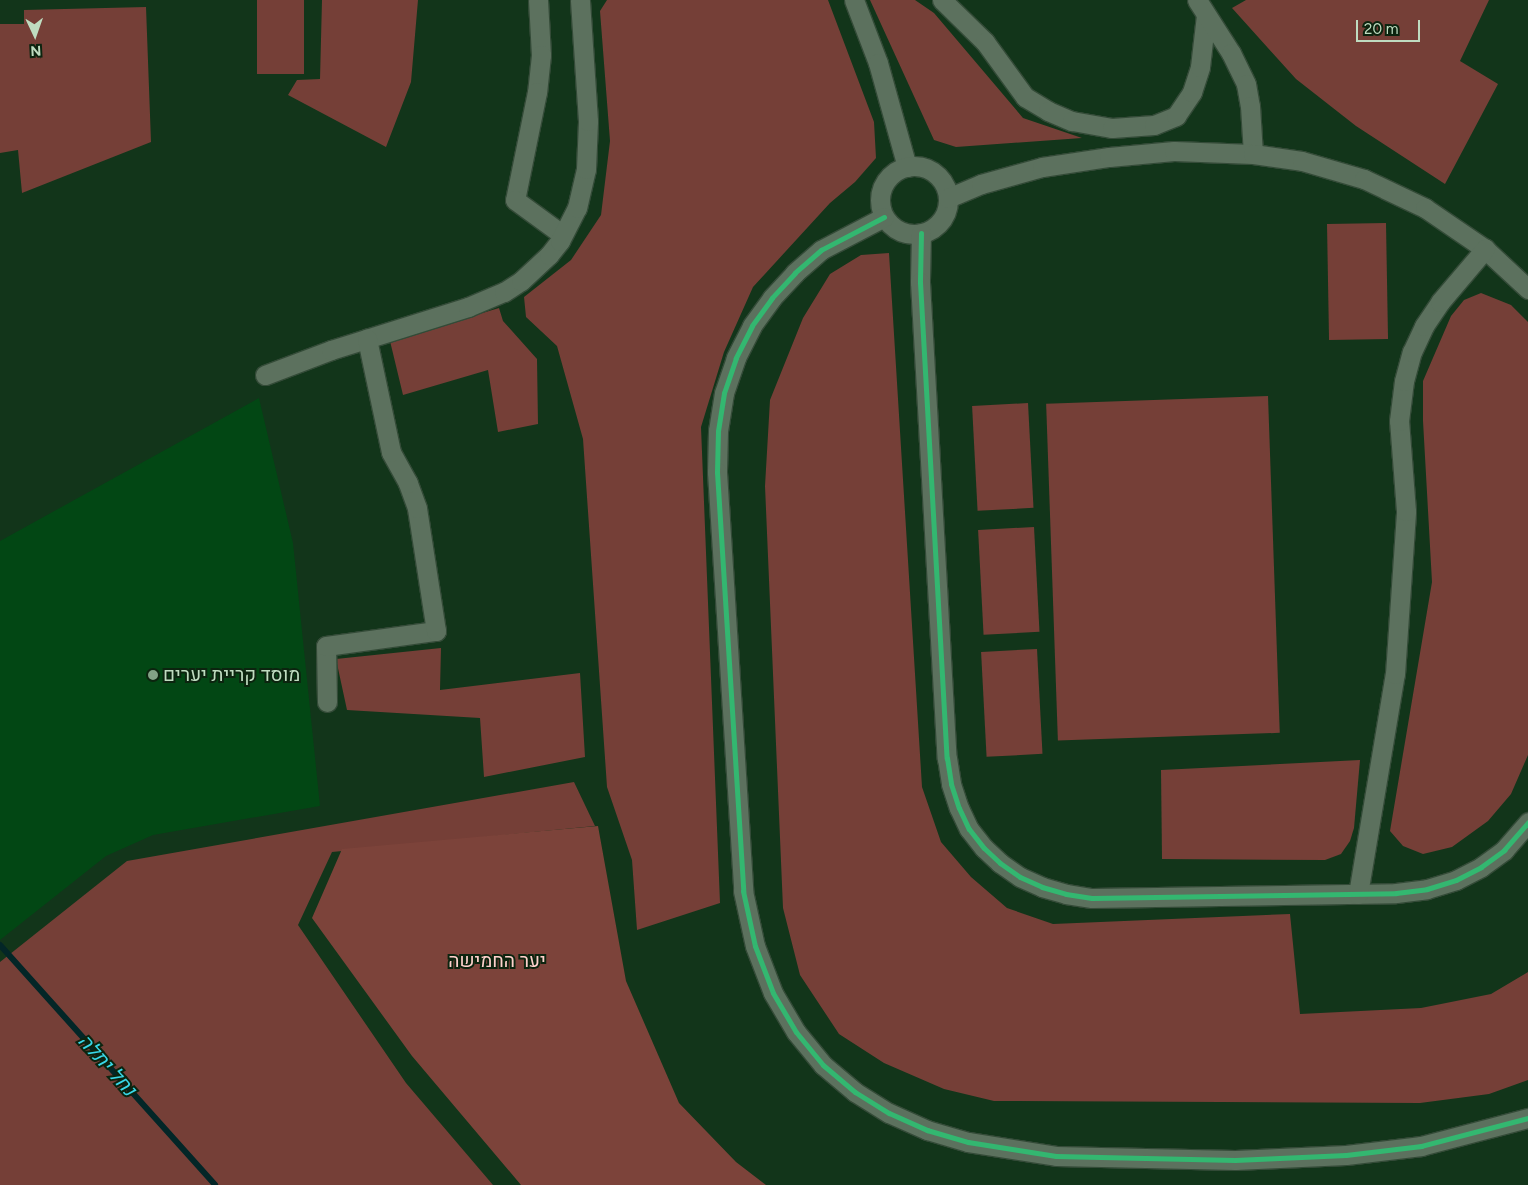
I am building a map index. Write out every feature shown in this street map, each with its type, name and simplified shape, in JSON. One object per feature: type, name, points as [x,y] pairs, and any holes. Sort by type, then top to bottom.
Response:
[{"type":"street","points":[[538,0],[541,55],[538,83],[515,200],[563,235]]},
{"type":"street","points":[[265,375],[331,350],[468,307],[504,292],[536,268],[563,235],[577,208],[583,189],[588,146],[580,0]]},
{"type":"street","points":[[854,0],[878,64],[907,167]]},
{"type":"street","points":[[942,0],[985,42],[1025,97],[1048,112],[1072,121],[1112,128],[1154,125],[1176,116],[1192,92],[1200,68],[1201,7]]},
{"type":"street","points":[[1201,7],[1231,53],[1246,84],[1250,106],[1253,154]]},
{"type":"street","points":[[948,198],[980,184],[1042,167],[1099,158],[1174,151],[1253,154],[1302,161],[1364,179],[1425,208],[1485,249],[1528,289]]},
{"type":"street","points":[[907,167],[923,167],[932,172],[943,183],[948,198],[942,219],[931,229],[921,233],[910,234],[900,231],[884,217],[880,202],[883,186],[892,174],[907,167]]},
{"type":"street","points":[[884,217],[821,250],[795,272],[772,298],[752,326],[736,358],[724,392],[718,431],[718,482],[743,892],[755,946],[773,993],[796,1032],[823,1065],[854,1092],[889,1113],[927,1130],[968,1142],[1056,1156],[1217,1160],[1346,1155],[1421,1146],[1528,1118]]},
{"type":"street","points":[[921,233],[920,282],[947,758],[951,784],[959,808],[969,829],[984,848],[1007,868],[1042,887],[1066,894],[1119,899],[1396,893],[1427,889],[1456,880],[1481,867],[1504,850],[1528,822]]},
{"type":"street","points":[[1358,894],[1395,674],[1406,511],[1399,421],[1404,381],[1412,352],[1424,326],[1440,302],[1485,249]]},
{"type":"street","points":[[327,702],[326,646],[436,631],[417,508],[408,483],[390,452],[367,339]]},
{"type":"shaded area","points":[[257,0],[304,0],[304,74],[257,74]]},
{"type":"shaded area","points":[[322,0],[418,0],[411,82],[386,147],[288,95],[297,80],[320,79]]},
{"type":"shaded area","points":[[607,0],[828,0],[874,122],[876,158],[855,182],[830,203],[753,287],[724,352],[701,427],[720,903],[637,930],[632,860],[607,787],[583,439],[557,346],[526,317],[524,297],[571,260],[601,215],[610,141],[600,11]]},
{"type":"shaded area","points":[[870,0],[915,0],[934,13],[1023,118],[1082,138],[956,147],[934,140]]},
{"type":"shaded area","points":[[1246,0],[1489,0],[1460,61],[1498,84],[1445,184],[1356,126],[1296,79],[1232,8]]},
{"type":"shaded area","points":[[146,7],[151,142],[22,193],[18,150],[0,153],[0,24],[24,24],[24,10]]},
{"type":"shaded area","points":[[1386,223],[1388,339],[1329,340],[1327,224]]},
{"type":"shaded area","points":[[889,253],[922,787],[941,842],[971,877],[1007,908],[1053,924],[1290,914],[1300,1014],[1421,1008],[1491,994],[1528,972],[1528,1080],[1489,1094],[1420,1103],[994,1101],[944,1089],[884,1063],[839,1034],[800,975],[783,908],[765,486],[770,400],[803,318],[830,274],[861,255]]},
{"type":"shaded area","points":[[1481,293],[1511,305],[1528,322],[1528,755],[1511,794],[1488,821],[1452,847],[1423,854],[1403,846],[1390,831],[1432,582],[1423,421],[1423,381],[1451,316],[1464,300]]},
{"type":"shaded area","points":[[499,308],[503,321],[537,359],[538,424],[498,432],[488,370],[403,395],[390,341]]},
{"type":"shaded area","points":[[1268,396],[1280,733],[1058,741],[1046,404]]},
{"type":"shaded area","name":"מוסד קריית יערים","points":[[259,398],[293,543],[320,806],[153,835],[106,856],[0,940],[0,541]]},
{"type":"shaded area","points":[[1028,403],[1033,508],[978,511],[972,406]]},
{"type":"shaded area","points":[[1034,527],[1039,632],[984,635],[978,530]]},
{"type":"shaded area","points":[[441,648],[440,690],[580,673],[585,757],[484,777],[480,718],[347,710],[336,659]]},
{"type":"shaded area","points":[[1037,649],[1042,754],[987,757],[981,652]]},
{"type":"shaded area","points":[[1360,760],[1354,828],[1350,841],[1341,854],[1325,860],[1162,859],[1161,770]]},
{"type":"shaded area","points":[[574,782],[595,826],[332,852],[298,925],[406,1083],[493,1185],[0,1185],[0,962],[127,861]]},
{"type":"green space","name":"יער החמישה","points":[[598,826],[626,981],[679,1103],[736,1162],[766,1185],[521,1185],[412,1056],[312,918],[342,849]]},
{"type":"waterway","name":"נחל יתלה","points":[[0,945],[215,1185]]},
{"type":"cycle path","points":[[884,217],[821,250],[795,273],[772,298],[752,326],[736,358],[724,393],[718,431],[717,472],[743,891],[755,946],[773,993],[796,1032],[823,1065],[855,1092],[889,1113],[927,1130],[968,1142],[1056,1156],[1235,1160],[1346,1155],[1421,1146],[1528,1118]]},
{"type":"cycle path","points":[[921,233],[920,282],[947,758],[951,784],[959,808],[969,829],[984,848],[1000,863],[1020,877],[1042,887],[1066,894],[1092,898],[1396,893],[1427,889],[1456,880],[1481,867],[1504,850],[1528,822]]},
{"type":"place","name":"מוסד קריית יערים","points":[[153,675]]}]
